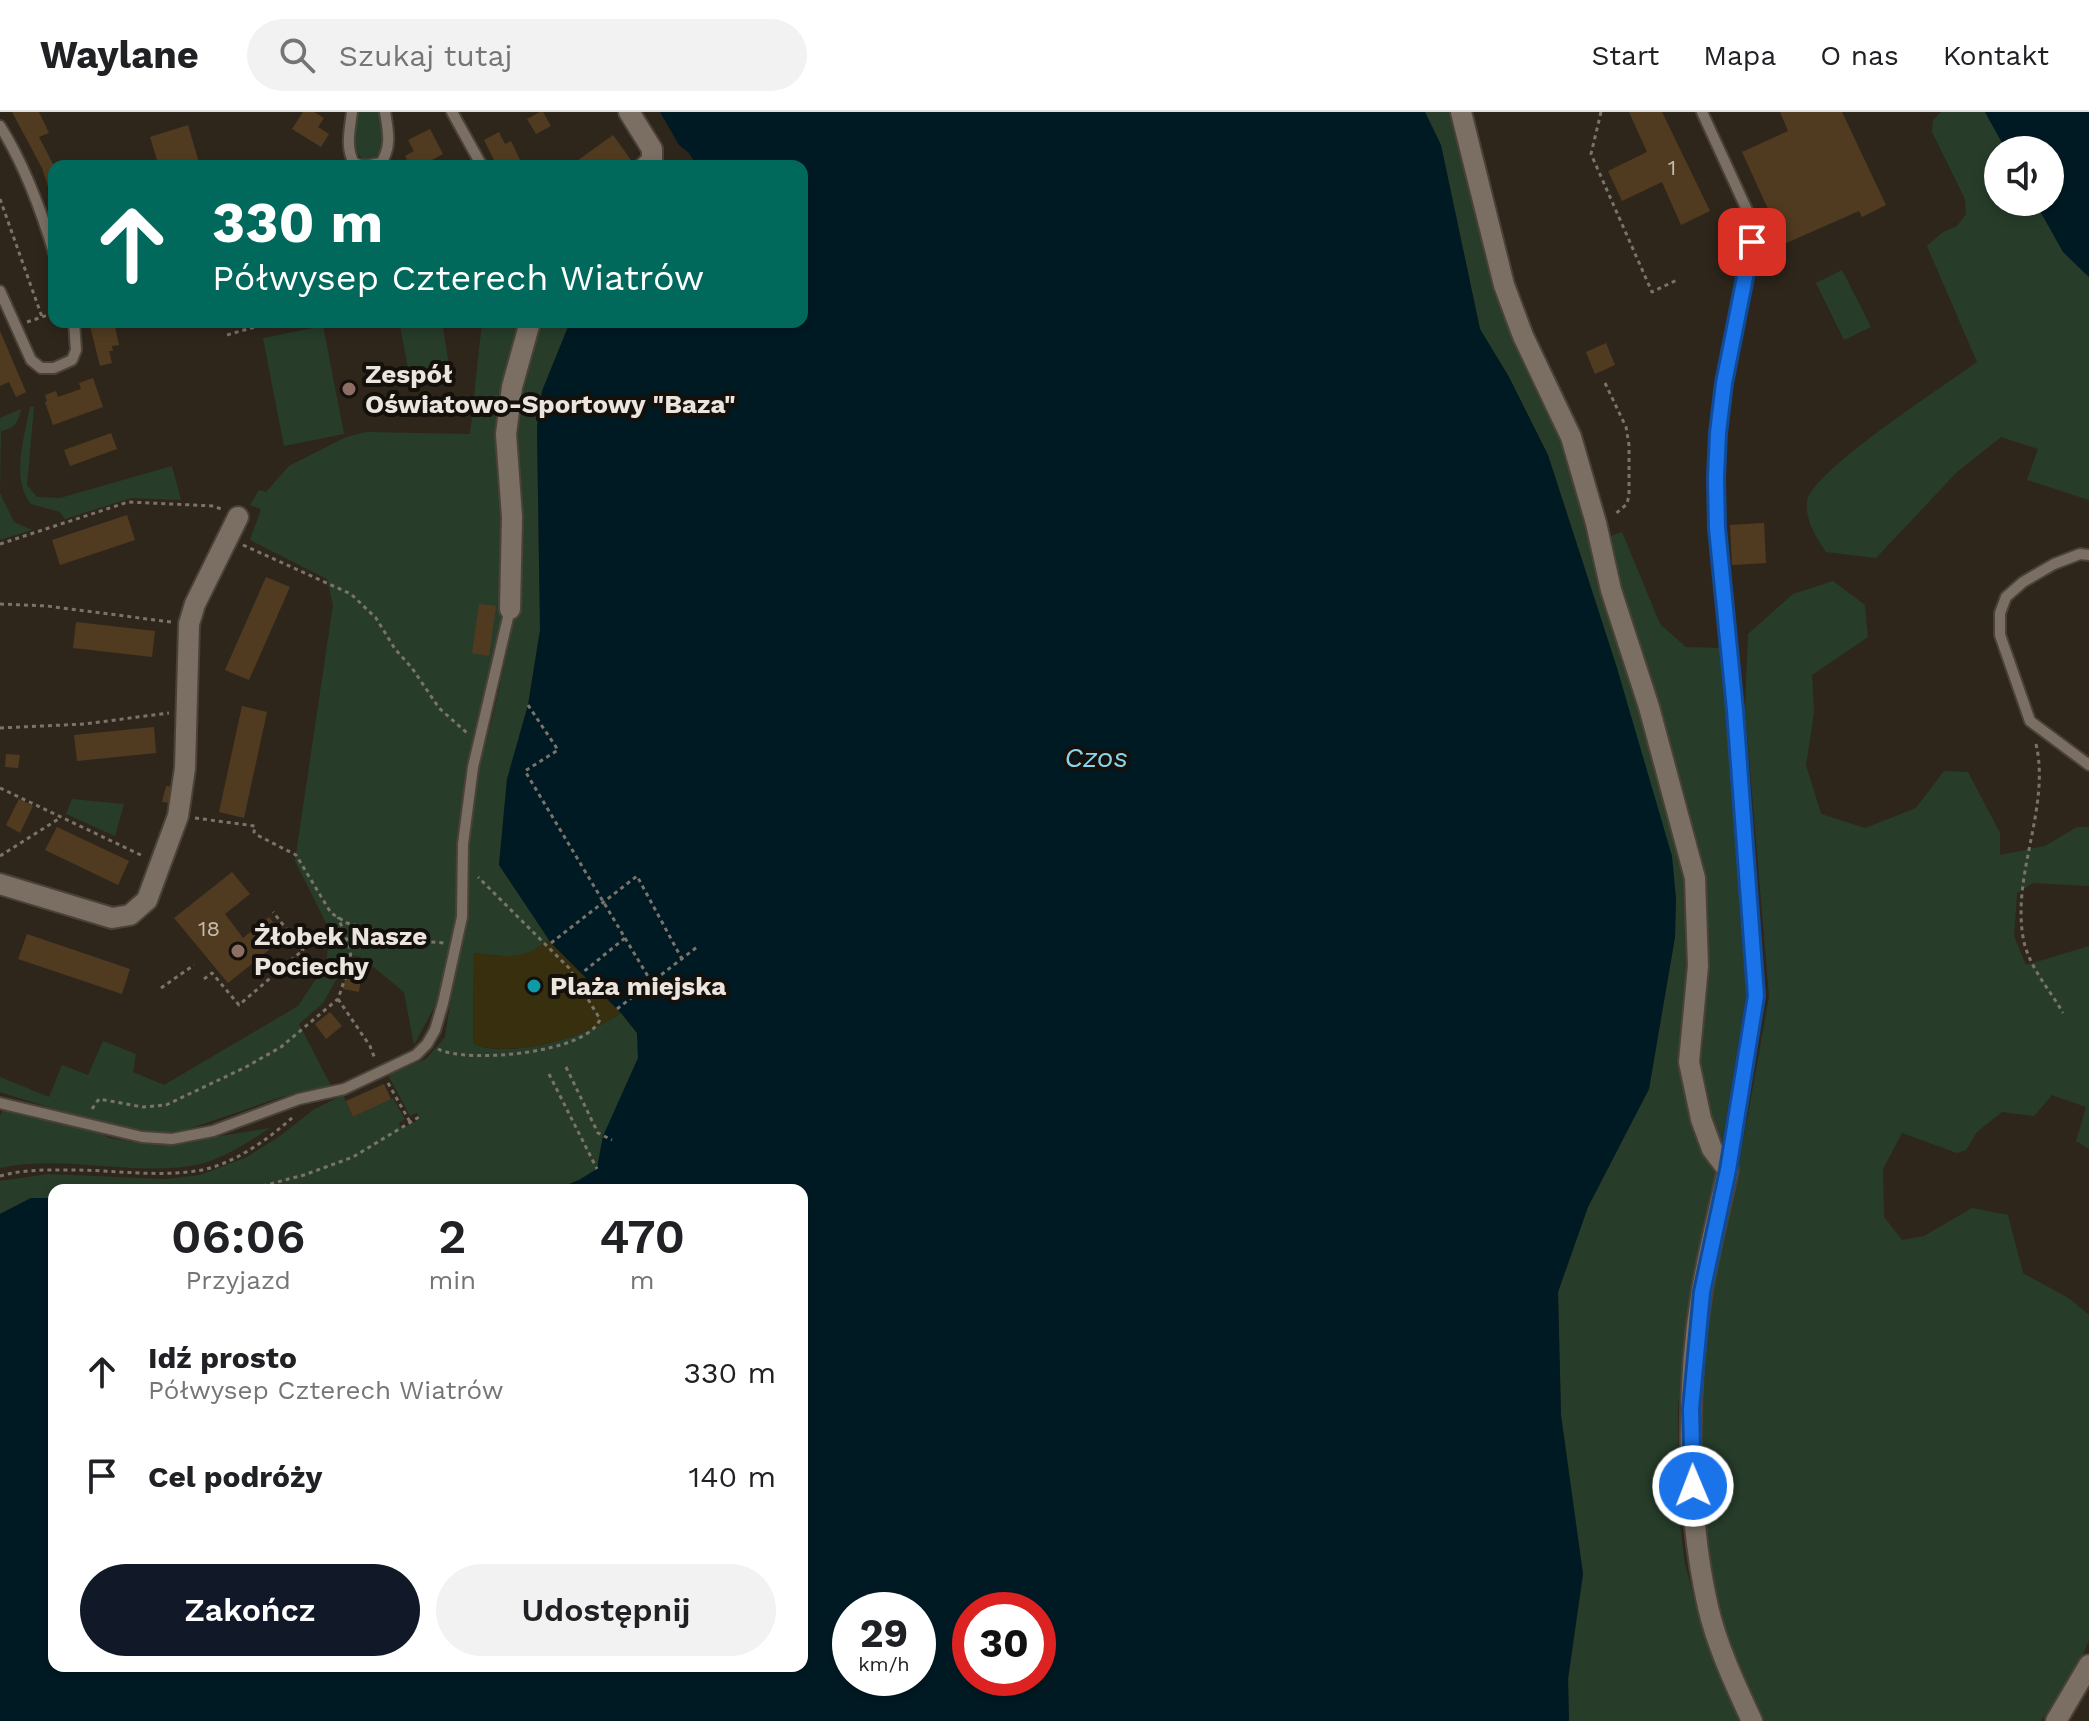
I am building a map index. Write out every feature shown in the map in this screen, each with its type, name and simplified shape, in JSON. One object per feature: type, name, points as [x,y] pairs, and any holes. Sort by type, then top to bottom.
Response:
[{"type":"street","points":[[629,112],[649,158]]},
{"type":"street","points":[[1461,112],[1504,285],[1523,336],[1571,437],[1596,523],[1611,590],[1649,707],[1695,878],[1698,966],[1689,1062],[1701,1119],[1712,1149],[1728,1170],[1702,1292],[1691,1409],[1693,1509],[1708,1609],[1723,1654],[1752,1721]]},
{"type":"street","points":[[510,609],[512,517],[506,434],[512,387],[528,328]]},
{"type":"street","points":[[0,884],[120,918],[138,910],[147,900],[178,816],[185,768],[189,624],[195,604],[238,517]]},
{"type":"street","points":[[2056,1721],[2089,1665]]},
{"type":"lane","points":[[352,112],[348,146],[352,160]]},
{"type":"lane","points":[[383,160],[389,140],[385,112]]},
{"type":"lane","points":[[452,112],[479,160]]},
{"type":"lane","points":[[1702,112],[1752,221],[1752,242],[1724,383],[1718,433],[1717,528],[1756,996],[1728,1170]]},
{"type":"lane","points":[[0,126],[12,145],[48,234]]},
{"type":"lane","points":[[0,291],[31,360],[41,368],[54,368],[72,360],[76,350],[74,328]]},
{"type":"lane","points":[[2089,555],[2080,554],[2054,564],[2023,582],[2006,597],[2000,613],[2000,635],[2030,721],[2089,765]]},
{"type":"lane","points":[[0,1103],[142,1137],[172,1139],[213,1131],[299,1099],[344,1089],[416,1055],[427,1044],[443,1003],[462,917],[462,861],[473,767],[510,609]]},
{"type":"path","points":[[1601,112],[1591,154],[1652,292],[1677,280]]},
{"type":"path","points":[[0,199],[42,317]]},
{"type":"path","points":[[15,326],[48,315]]},
{"type":"path","points":[[227,335],[251,328]]},
{"type":"path","points":[[1605,383],[1626,427],[1630,485],[1627,504],[1622,511],[1606,520]]},
{"type":"path","points":[[0,544],[128,502],[214,506],[238,517]]},
{"type":"path","points":[[250,547],[351,594],[376,618],[439,708],[468,734],[481,738]]},
{"type":"path","points":[[0,604],[47,606],[189,624]]},
{"type":"path","points":[[528,705],[558,750],[525,771],[652,983]]},
{"type":"path","points":[[0,728],[84,724],[185,712]]},
{"type":"path","points":[[2030,721],[2038,756],[2039,787],[2029,840],[2021,914],[2024,943],[2030,961],[2063,1013]]},
{"type":"path","points":[[0,788],[161,864]]},
{"type":"path","points":[[178,816],[255,826],[257,835],[296,855],[331,913],[347,923],[410,940],[456,944]]},
{"type":"path","points":[[0,856],[60,818]]},
{"type":"path","points":[[427,1044],[450,1055],[473,1057],[525,1052],[584,1038],[598,1027],[600,1019],[569,968],[462,861]]},
{"type":"path","points":[[551,943],[637,876],[682,959]]},
{"type":"path","points":[[204,979],[212,973],[239,1005],[303,950],[273,912]]},
{"type":"path","points":[[83,1122],[99,1099],[143,1107],[166,1105],[281,1047],[338,999],[351,961],[350,948],[338,917]]},
{"type":"path","points":[[582,973],[625,938]]},
{"type":"path","points":[[617,1009],[697,947]]},
{"type":"path","points":[[161,988],[194,965]]},
{"type":"path","points":[[338,999],[372,1051]]},
{"type":"path","points":[[566,1067],[598,1133],[612,1140]]},
{"type":"path","points":[[549,1074],[597,1169]]},
{"type":"path","points":[[396,1098],[410,1122]]},
{"type":"path","points":[[270,1184],[353,1157],[419,1117]]},
{"type":"path","points":[[0,1176],[27,1170],[198,1171],[228,1161],[292,1118]]},
{"type":"green space","points":[[356,112],[379,112],[383,141],[377,157],[363,159],[355,149]]},
{"type":"green space","points":[[1425,112],[1454,112],[1597,541],[1622,532],[1660,624],[1686,647],[1721,648],[1746,994],[1718,1167],[1692,1289],[1678,1408],[1678,1509],[1685,1564],[1697,1610],[1739,1721],[1569,1721],[1568,1679],[1583,1574],[1561,1415],[1558,1292],[1588,1207],[1649,1089],[1675,937],[1676,898],[1617,668],[1548,455],[1509,377],[1480,329],[1441,145]]},
{"type":"green space","points":[[1941,112],[1985,112],[1998,136],[1984,136],[1984,216],[2043,216],[2063,252],[2089,277],[2089,500],[2027,480],[2038,449],[2001,437],[1957,472],[1876,558],[1826,552],[1809,522],[1807,501],[1815,487],[1855,450],[1977,362],[1927,246],[1943,232],[1957,226],[1966,214],[1965,199],[1932,132],[1933,120]]},
{"type":"green space","points":[[1842,270],[1871,327],[1844,340],[1816,283]]},
{"type":"green space","points":[[323,328],[344,434],[284,446],[263,338]]},
{"type":"green space","points":[[400,328],[443,328],[451,378],[411,384]]},
{"type":"green space","points":[[481,328],[523,328],[513,355],[507,580],[493,673],[470,767],[460,825],[456,861],[458,908],[437,1002],[414,1045],[404,992],[361,957],[350,955],[323,1003],[299,1024],[331,1086],[281,1097],[174,1134],[154,1135],[99,1123],[0,1092],[0,1077],[49,1097],[62,1065],[88,1075],[103,1041],[136,1054],[133,1072],[164,1085],[298,1006],[326,964],[330,931],[295,861],[333,605],[327,579],[250,540],[261,509],[250,505],[259,490],[266,492],[289,466],[346,437],[366,432],[470,434]]},
{"type":"green space","points":[[536,328],[568,328],[542,391],[537,427],[540,630],[528,705],[507,779],[499,865],[549,939],[531,951],[514,956],[474,953],[473,1044],[508,1049],[549,1043],[589,1030],[621,1013],[637,1033],[638,1058],[601,1145],[597,1169],[569,1184],[48,1184],[48,1198],[31,1198],[0,1214],[0,1181],[48,1174],[165,1179],[200,1175],[247,1157],[313,1110],[343,1095],[353,1117],[393,1098],[405,1119],[399,1123],[401,1129],[420,1119],[417,1113],[410,1116],[388,1075],[426,1059],[445,1037],[469,884],[469,827],[480,764],[513,624],[519,574],[513,461],[522,377]]},
{"type":"green space","points":[[30,407],[34,407],[27,485],[37,497],[60,498],[172,466],[181,500],[131,498],[65,519],[60,512],[31,504],[21,482],[20,470]]},
{"type":"green space","points":[[21,409],[15,424],[1,431],[0,493],[0,418]]},
{"type":"green space","points":[[0,493],[14,522],[32,530],[0,540]]},
{"type":"green space","points":[[1833,581],[1865,605],[1868,637],[1812,675],[1814,713],[1806,765],[1821,814],[1865,828],[1916,808],[1944,771],[1968,772],[2000,833],[2000,855],[2045,846],[2077,827],[2089,827],[2089,886],[2033,883],[2017,893],[2014,936],[2026,965],[2089,946],[2089,1149],[2076,1141],[2086,1107],[2052,1095],[2034,1116],[2002,1112],[1977,1132],[1966,1150],[1957,1153],[1902,1133],[1883,1169],[1884,1217],[1902,1240],[1924,1236],[1972,1208],[2008,1215],[2023,1273],[2070,1299],[2089,1315],[2089,1640],[2076,1671],[2041,1721],[1760,1721],[1743,1684],[1717,1607],[1700,1506],[1700,1409],[1712,1294],[1769,997],[1745,709],[1748,634],[1793,594]]},
{"type":"green space","points":[[72,799],[124,804],[115,836],[66,814]]},
{"type":"green space","points":[[4,1107],[95,1131],[110,1138],[140,1143],[176,1143],[270,1128],[222,1156],[180,1167],[130,1168],[50,1163],[0,1168],[0,1116]]},
{"type":"sand","name":"Plaża miejska","points":[[549,939],[621,1013],[589,1030],[549,1043],[508,1049],[473,1044],[474,953],[514,956],[531,951]]},
{"type":"water","name":"Czos","points":[[660,112],[1425,112],[1441,145],[1480,329],[1509,377],[1548,455],[1617,668],[1672,856],[1676,898],[1675,937],[1649,1089],[1588,1207],[1558,1292],[1561,1415],[1583,1574],[1568,1679],[1569,1721],[0,1721],[0,1214],[31,1198],[48,1198],[48,1672],[808,1672],[808,1184],[569,1184],[597,1169],[603,1136],[638,1058],[637,1033],[551,943],[499,865],[507,779],[528,705],[540,630],[537,427],[542,391],[568,328],[808,328],[808,160],[693,160],[679,145]]},
{"type":"water","points":[[1985,112],[2089,112],[2089,277],[2063,252],[2043,216],[2064,216],[2064,136],[1998,136]]},
{"type":"building","points":[[12,112],[39,112],[49,133],[39,137],[51,160],[48,160],[48,186],[42,168]]},
{"type":"building","points":[[303,112],[314,112],[324,118],[318,127],[329,134],[321,147],[292,129]]},
{"type":"building","points":[[540,112],[551,126],[536,134],[527,119]]},
{"type":"building","points":[[1629,112],[1662,112],[1710,211],[1681,225],[1662,182],[1622,201],[1608,171],[1647,152]]},
{"type":"building","points":[[1780,112],[1842,112],[1886,205],[1862,217],[1859,211],[1784,244],[1742,152],[1788,131]]},
{"type":"building","points":[[188,125],[198,160],[157,160],[150,137]]},
{"type":"building","points":[[430,129],[443,154],[432,160],[407,160],[405,156],[414,151],[408,140]]},
{"type":"building","points":[[499,132],[505,144],[511,141],[520,160],[494,160],[484,140]]},
{"type":"building","points":[[613,135],[631,160],[578,160]]},
{"type":"building","points":[[90,328],[115,328],[119,345],[112,346],[113,351],[109,351],[112,363],[100,366]]},
{"type":"building","points":[[0,331],[26,392],[16,397],[9,382],[0,386]]},
{"type":"building","points":[[1606,343],[1615,365],[1595,374],[1586,352]]},
{"type":"building","points":[[93,378],[103,407],[53,425],[45,395],[56,391],[58,397],[81,389],[79,383]]},
{"type":"building","points":[[111,433],[117,449],[70,466],[64,450]]},
{"type":"building","points":[[127,515],[135,540],[60,565],[52,540]]},
{"type":"building","points":[[1764,523],[1766,563],[1732,565],[1730,525]]},
{"type":"building","points":[[266,577],[290,587],[249,680],[225,670]]},
{"type":"building","points":[[479,604],[496,606],[489,656],[472,653]]},
{"type":"building","points":[[76,622],[155,631],[152,657],[73,648]]},
{"type":"building","points":[[242,706],[267,712],[244,818],[219,812]]},
{"type":"building","points":[[154,727],[156,753],[77,761],[74,735]]},
{"type":"building","points":[[6,754],[20,755],[18,768],[5,767]]},
{"type":"building","points":[[166,786],[174,787],[171,803],[162,802]]},
{"type":"building","points":[[19,799],[33,806],[20,833],[6,825]]},
{"type":"building","points":[[57,827],[129,861],[118,885],[45,850]]},
{"type":"building","points":[[232,872],[250,894],[225,914],[243,938],[269,917],[285,937],[260,957],[263,960],[255,966],[253,963],[228,983],[174,918]]},
{"type":"building","points":[[27,934],[130,969],[122,994],[18,959]]},
{"type":"building","points":[[346,975],[361,978],[359,992],[343,989]]},
{"type":"building","points":[[330,1012],[342,1026],[326,1039],[315,1024]]},
{"type":"building","points":[[384,1084],[391,1099],[353,1117],[346,1101]]},
{"type":"place","name":"Zespół Oświatowo-Sportowy \"Baza\"","points":[[349,389]]},
{"type":"place","name":"Żłobek Nasze Pociechy","points":[[238,951]]},
{"type":"place","name":"Plaża miejska","points":[[534,986]]},
{"type":"route","points":[[1693,1486],[1691,1409],[1702,1292],[1728,1170],[1756,996],[1735,710],[1717,528],[1716,478],[1724,383],[1752,242]]}]
